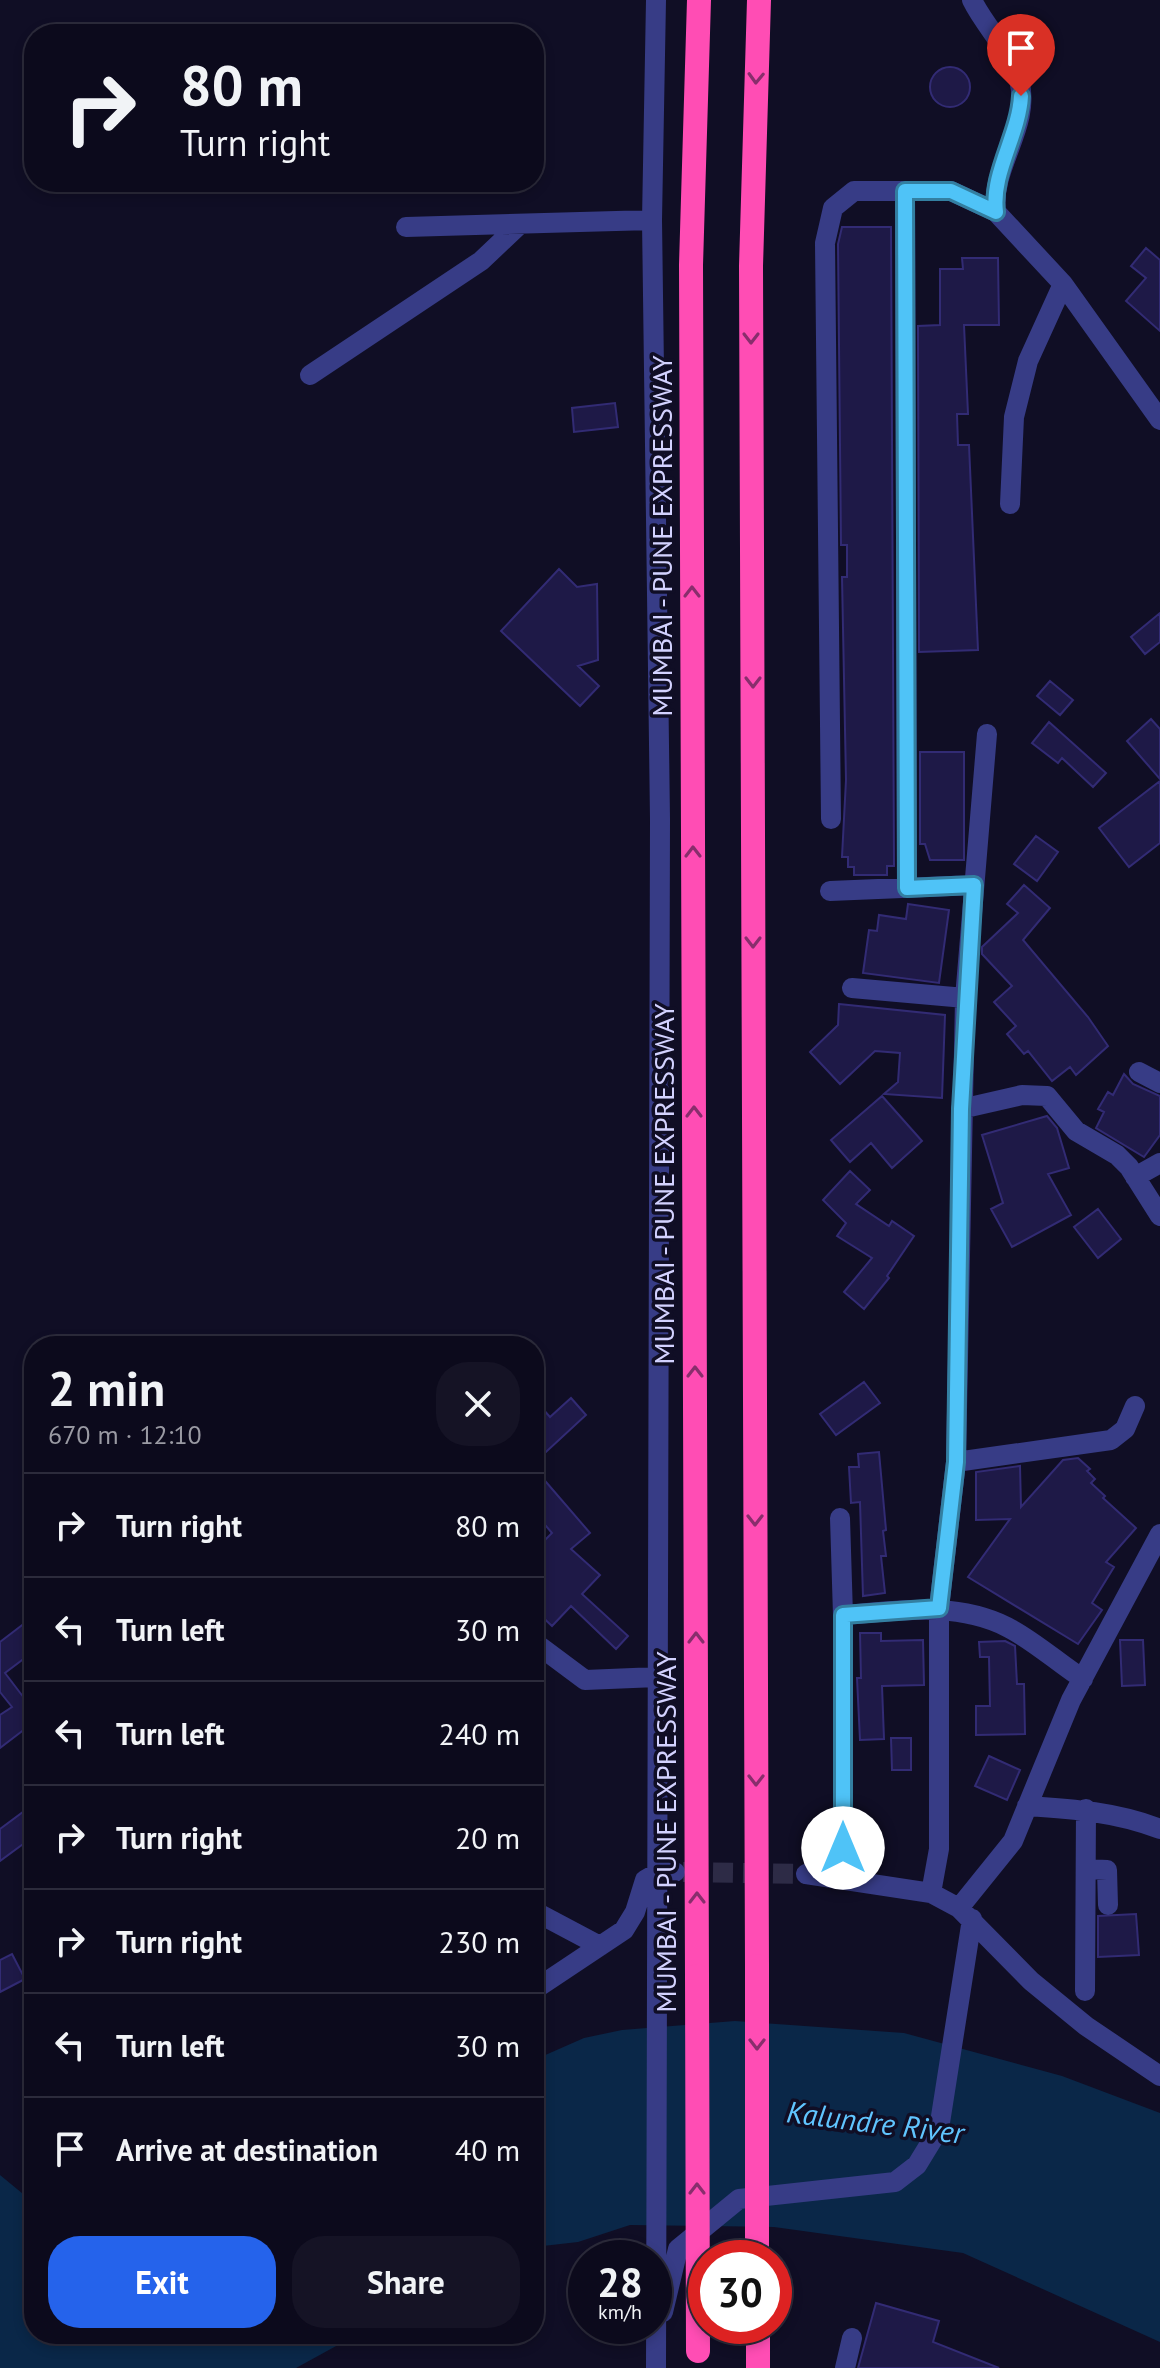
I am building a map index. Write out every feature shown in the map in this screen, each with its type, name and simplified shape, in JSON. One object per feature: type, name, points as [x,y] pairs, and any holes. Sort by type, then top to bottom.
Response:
[{"type":"highway","name":"MUMBAI - PUNE EXPRESSWAY","points":[[698,2359],[691,265],[699,0]]},
{"type":"highway","points":[[757,2240],[751,266],[759,0]]},
{"type":"highway","points":[[758,2344],[758,2368]]},
{"type":"street","points":[[656,0],[652,220],[660,819],[657,1677],[667,1872],[655,1942],[656,2240]]},
{"type":"street","points":[[972,0],[1020,82],[1020,115],[994,197],[996,212]]},
{"type":"street","points":[[831,819],[825,243],[833,208],[854,191],[951,191],[996,212],[1063,284],[1160,420]]},
{"type":"street","points":[[905,191],[907,888]]},
{"type":"street","points":[[406,227],[652,220]]},
{"type":"street","points":[[310,375],[481,261],[518,226]]},
{"type":"street","points":[[1010,504],[1017,403],[1028,361],[1063,284]]},
{"type":"street","points":[[931,1893],[939,1849],[939,1608],[956,1462],[965,998],[987,734]]},
{"type":"street","points":[[830,891],[974,885]]},
{"type":"street","points":[[852,988],[965,998]]},
{"type":"street","points":[[1139,1072],[1160,1083]]},
{"type":"street","points":[[961,1109],[1022,1095],[1047,1096],[1076,1131],[1117,1155],[1160,1216]]},
{"type":"street","points":[[1135,1177],[1160,1163]]},
{"type":"street","points":[[956,1462],[1111,1440],[1125,1429],[1135,1406]]},
{"type":"street","points":[[840,1518],[843,1848]]},
{"type":"street","points":[[672,2275],[678,2249],[739,2199],[895,2182],[917,2165],[939,2129],[966,1913],[1013,1841],[1083,1679],[1154,1564],[1160,1534]]},
{"type":"street","points":[[843,1615],[939,1608],[984,1616],[1010,1628],[1083,1679]]},
{"type":"street","points":[[544,1649],[585,1680],[657,1677]]},
{"type":"street","points":[[1027,1806],[1086,1809],[1134,1819],[1160,1829]]},
{"type":"street","points":[[1085,1991],[1086,1809]]},
{"type":"street","points":[[1086,1869],[1107,1870],[1108,1905]]},
{"type":"street","points":[[544,1983],[624,1930],[635,1912],[645,1880],[667,1872]]},
{"type":"street","points":[[806,1874],[931,1893],[966,1913],[1031,1981],[1086,2026],[1160,2076]]},
{"type":"street","points":[[544,1916],[600,1946]]},
{"type":"street","points":[[845,2368],[852,2338]]},
{"type":"street","points":[[656,2344],[656,2368]]},
{"type":"water","name":"Kalundre River","points":[[735,2021],[904,2033],[1062,2076],[1160,2113],[1160,2342],[963,2253],[774,2227],[630,2225],[584,2240],[544,2246],[544,2056],[584,2038],[622,2030]]},
{"type":"water","points":[[0,2175],[24,2195],[24,2344],[340,2344],[296,2368],[0,2368]]},
{"type":"building","points":[[950,67],[964,73],[970,87],[964,101],[950,107],[936,101],[930,87],[936,73]]},
{"type":"building","points":[[842,227],[891,227],[894,866],[887,866],[887,875],[854,875],[854,867],[848,867],[848,857],[842,857],[846,780],[842,577],[847,577],[847,545],[841,545],[838,244]]},
{"type":"building","points":[[1146,248],[1160,260],[1160,331],[1126,301],[1146,278],[1131,266]]},
{"type":"building","points":[[962,258],[998,258],[999,325],[964,325],[968,414],[957,414],[958,445],[969,445],[978,650],[919,652],[918,326],[940,325],[940,269],[963,269]]},
{"type":"building","points":[[615,403],[618,427],[574,432],[572,408]]},
{"type":"building","points":[[559,569],[577,587],[597,584],[598,660],[578,666],[599,686],[580,706],[501,631]]},
{"type":"building","points":[[1160,613],[1160,642],[1145,654],[1131,637]]},
{"type":"building","points":[[1050,681],[1073,700],[1060,715],[1037,696]]},
{"type":"building","points":[[1151,719],[1160,729],[1160,779],[1127,741]]},
{"type":"building","points":[[1049,722],[1106,773],[1093,787],[1062,758],[1058,763],[1032,743]]},
{"type":"building","points":[[920,752],[964,752],[964,860],[930,860],[925,844],[920,844]]},
{"type":"building","points":[[1160,781],[1160,843],[1129,867],[1099,828]]},
{"type":"building","points":[[1036,836],[1058,852],[1037,881],[1014,864]]},
{"type":"building","points":[[1024,885],[1050,908],[1023,940],[1088,1017],[1108,1046],[1076,1075],[1070,1067],[1052,1081],[1028,1051],[1024,1054],[1007,1034],[1016,1026],[994,1002],[1012,986],[982,954],[982,947],[1018,913],[1007,904]]},
{"type":"building","points":[[908,904],[949,910],[939,983],[863,973],[869,930],[877,931],[879,915],[906,919]]},
{"type":"building","points":[[839,1004],[945,1015],[942,1098],[884,1094],[898,1082],[900,1053],[875,1051],[840,1084],[810,1052],[838,1025]]},
{"type":"building","points":[[1124,1074],[1133,1084],[1160,1096],[1160,1135],[1144,1157],[1096,1128],[1104,1112],[1098,1109],[1108,1092],[1113,1095]]},
{"type":"building","points":[[882,1096],[922,1141],[892,1168],[871,1143],[850,1162],[831,1140]]},
{"type":"building","points":[[1047,1116],[1057,1128],[1069,1168],[1048,1174],[1071,1215],[1012,1247],[991,1209],[1003,1203],[982,1135]]},
{"type":"building","points":[[850,1171],[870,1190],[856,1204],[889,1226],[892,1221],[914,1236],[887,1276],[889,1278],[864,1309],[844,1292],[872,1258],[837,1236],[846,1223],[823,1200]]},
{"type":"building","points":[[1098,1209],[1121,1239],[1098,1258],[1074,1227]]},
{"type":"building","points":[[864,1382],[880,1403],[836,1435],[820,1414]]},
{"type":"building","points":[[571,1398],[586,1415],[544,1454],[544,1410],[550,1417]]},
{"type":"building","points":[[879,1452],[886,1530],[883,1531],[886,1556],[881,1556],[885,1593],[863,1596],[860,1502],[851,1503],[849,1467],[859,1467],[858,1454]]},
{"type":"building","points":[[1078,1458],[1090,1469],[1087,1471],[1095,1479],[1091,1483],[1105,1496],[1103,1498],[1136,1528],[1106,1562],[1114,1567],[1092,1603],[1102,1610],[1078,1644],[968,1577],[1010,1519],[976,1520],[976,1472],[1020,1466],[1021,1507],[1063,1460]]},
{"type":"building","points":[[544,1480],[590,1533],[571,1549],[600,1575],[582,1594],[628,1636],[616,1649],[571,1606],[552,1626],[544,1618],[544,1541],[552,1533],[544,1524]]},
{"type":"building","points":[[24,1624],[24,1659],[5,1673],[24,1698],[24,1730],[0,1748],[0,1715],[12,1707],[0,1692],[0,1642]]},
{"type":"building","points":[[860,1633],[881,1633],[881,1641],[923,1640],[924,1685],[882,1686],[884,1739],[860,1740],[857,1678],[861,1678]]},
{"type":"building","points":[[1120,1640],[1143,1640],[1145,1685],[1122,1686]]},
{"type":"building","points":[[1005,1641],[1015,1646],[1017,1684],[1024,1684],[1025,1734],[976,1735],[976,1706],[990,1706],[989,1657],[980,1657],[979,1642]]},
{"type":"building","points":[[891,1738],[911,1738],[911,1770],[892,1770]]},
{"type":"building","points":[[989,1756],[1020,1770],[1007,1800],[975,1786]]},
{"type":"building","points":[[24,1811],[24,1843],[0,1861],[0,1829]]},
{"type":"building","points":[[1136,1914],[1139,1955],[1098,1957],[1098,1916]]},
{"type":"building","points":[[12,1954],[24,1980],[0,1992],[0,1960]]},
{"type":"building","points":[[876,2303],[939,2321],[933,2342],[999,2368],[858,2368]]},
{"type":"tunnel","points":[[683,1872],[806,1874]]},
{"type":"route","points":[[843,1848],[843,1615],[939,1608],[956,1462],[961,1109],[965,998],[974,885],[907,888],[905,191],[951,191],[996,212],[994,197],[1020,115],[1021,96]]}]
